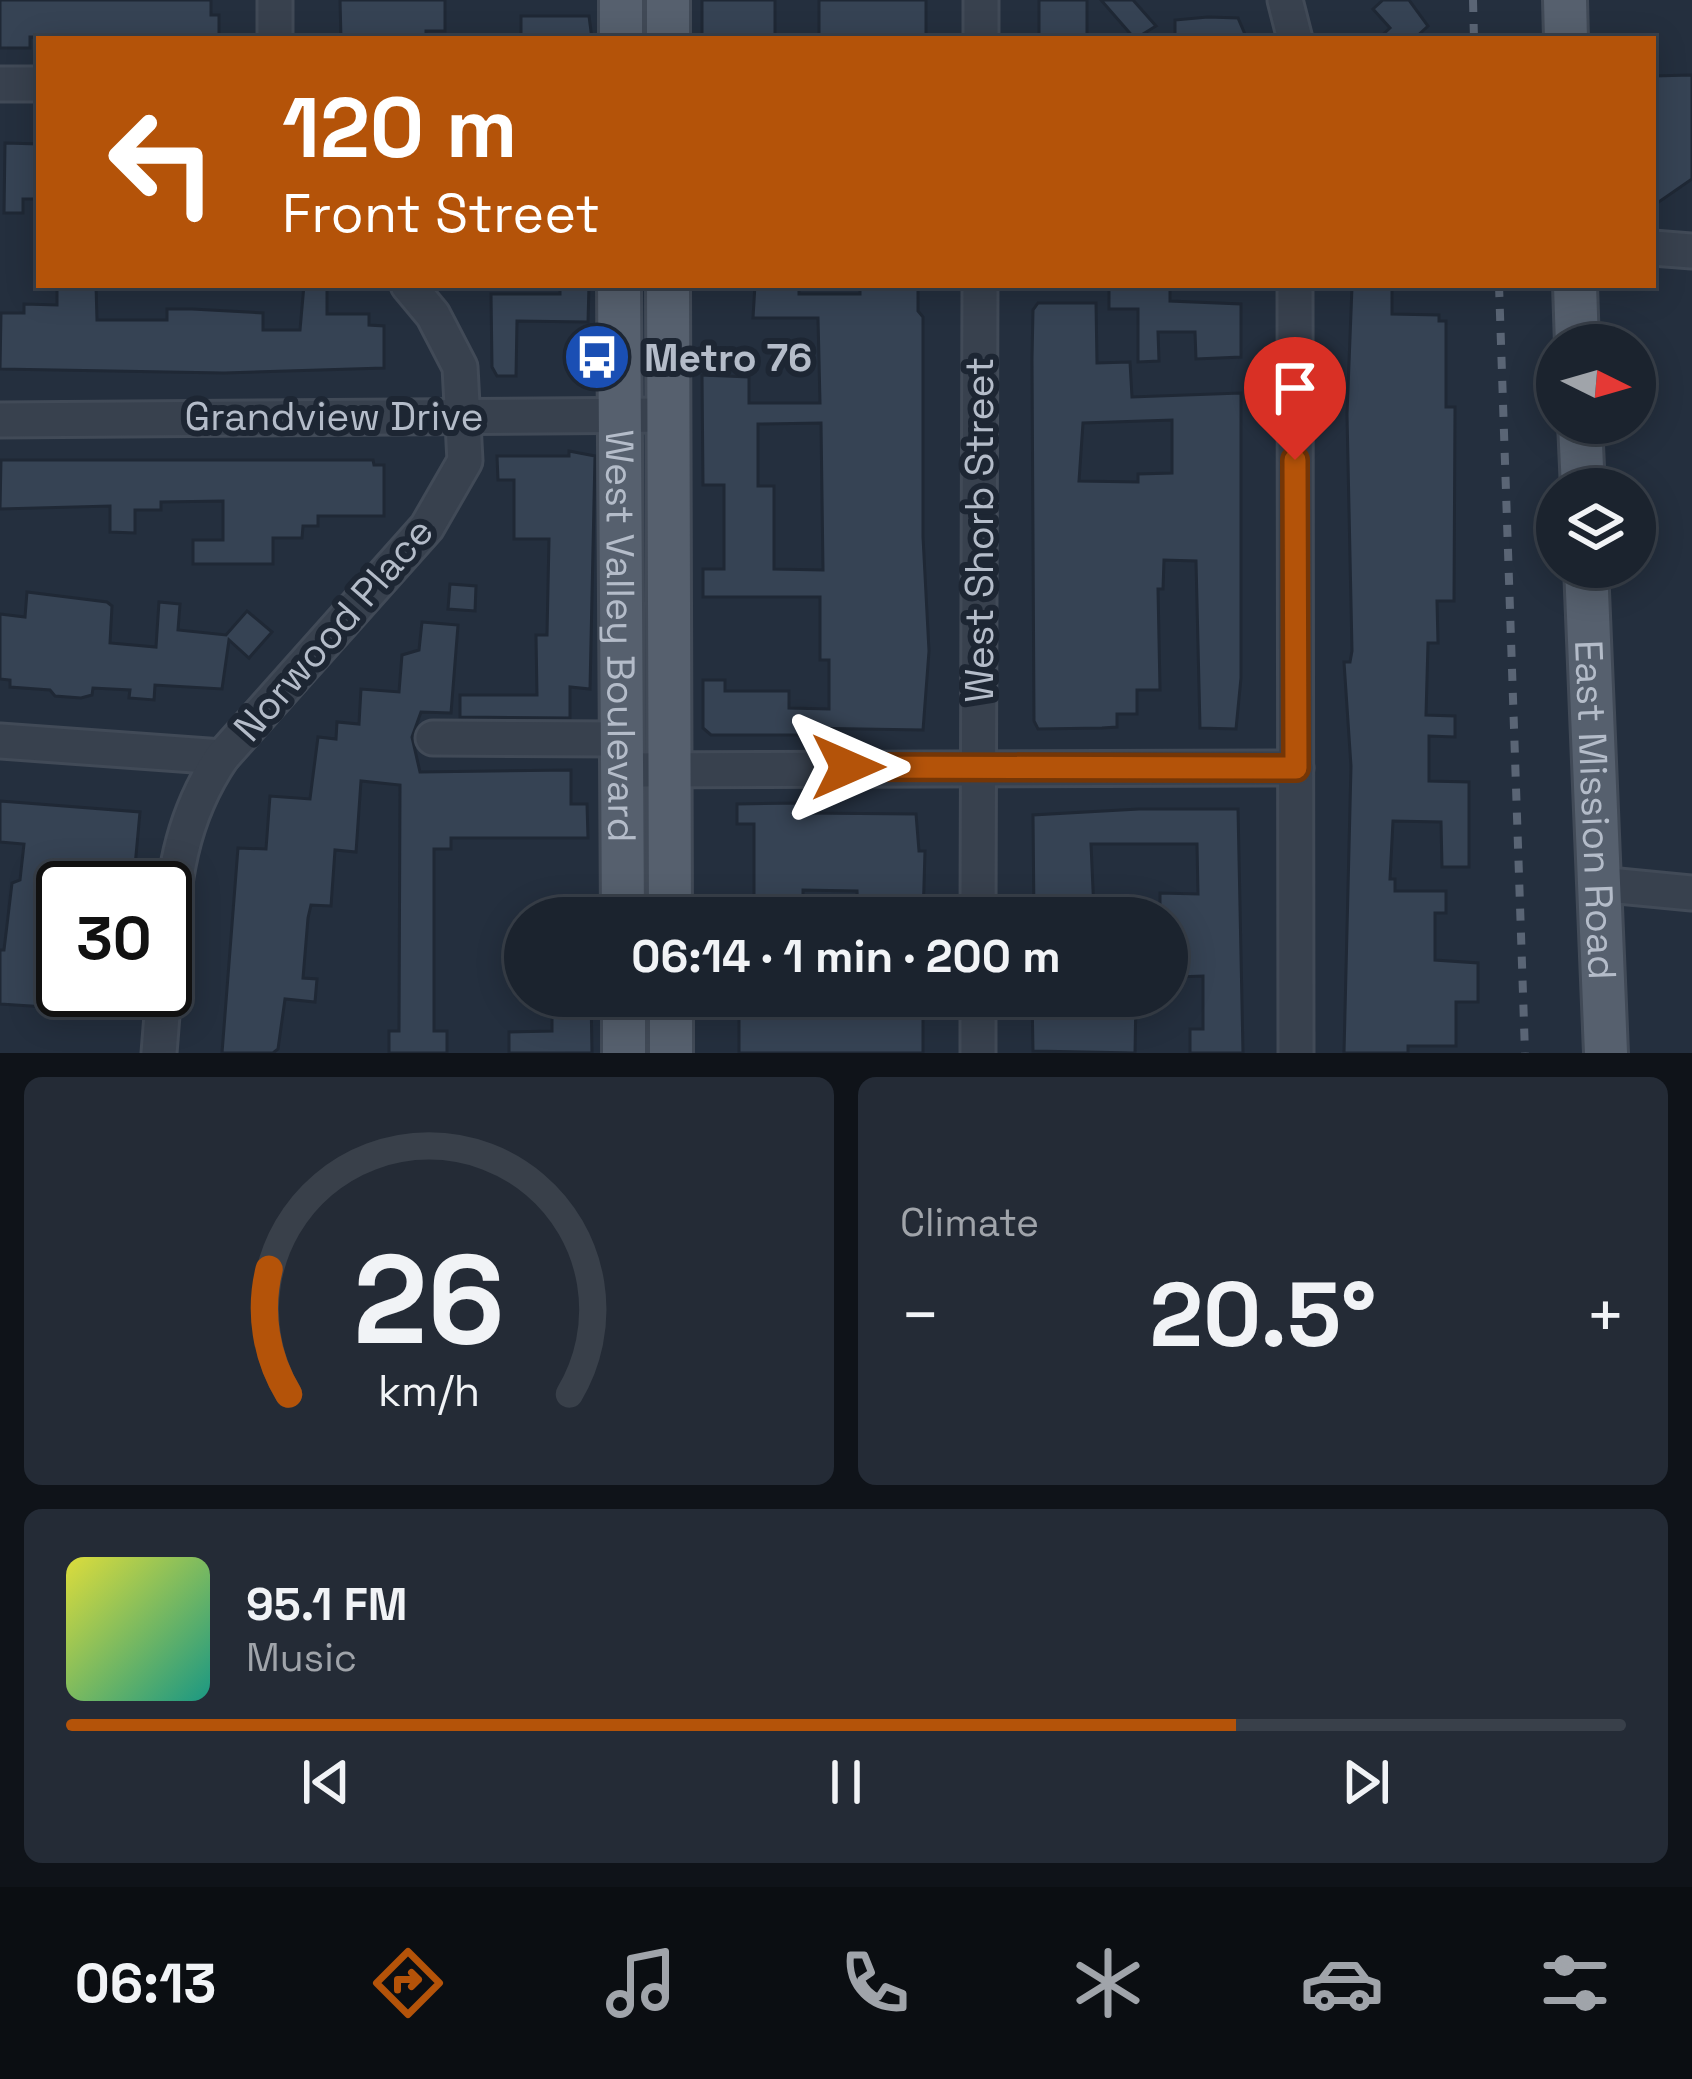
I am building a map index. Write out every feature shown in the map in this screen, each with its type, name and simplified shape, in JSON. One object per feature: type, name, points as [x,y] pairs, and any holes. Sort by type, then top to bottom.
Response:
[{"type":"main road","points":[[620,36],[621,0]]},
{"type":"main road","points":[[668,0],[668,36]]},
{"type":"main road","points":[[1565,0],[1566,36]]},
{"type":"main road","name":"West Valley Boulevard","points":[[619,288],[623,897]]},
{"type":"main road","name":"West Valley Boulevard","points":[[668,288],[670,897]]},
{"type":"main road","points":[[1575,288],[1576,324]]},
{"type":"main road","name":"East Mission Road","points":[[1587,588],[1606,1053]]},
{"type":"main road","points":[[624,1017],[624,1053]]},
{"type":"main road","points":[[671,1017],[671,1053]]},
{"type":"street","points":[[275,0],[275,36]]},
{"type":"street","points":[[981,0],[981,36]]},
{"type":"street","points":[[1285,0],[1293,36]]},
{"type":"street","points":[[0,84],[36,84]]},
{"type":"street","points":[[1656,248],[1692,251]]},
{"type":"street","name":"Norwood Place","points":[[179,861],[182,835],[196,796],[223,757],[427,527],[465,461],[460,367],[433,315],[410,288]]},
{"type":"street","name":"West Shorb Street","points":[[978,897],[980,288]]},
{"type":"street","points":[[1295,288],[1296,1053]]},
{"type":"street","name":"Grandview Drive","points":[[0,420],[668,415]]},
{"type":"street","points":[[433,738],[621,754],[670,769],[1296,768]]},
{"type":"street","points":[[0,741],[223,757]]},
{"type":"street","points":[[1598,884],[1692,893]]},
{"type":"street","name":"Norwood Place","points":[[158,1053],[162,1017]]},
{"type":"street","points":[[978,1017],[978,1053]]},
{"type":"building","points":[[0,0],[211,0],[211,15],[219,15],[219,36],[36,36],[30,37],[30,48],[0,48]]},
{"type":"building","points":[[340,0],[445,0],[445,31],[426,31],[426,36],[341,36]]},
{"type":"building","points":[[702,0],[775,0],[775,36],[702,36]]},
{"type":"building","points":[[819,0],[926,0],[926,36],[819,36]]},
{"type":"building","points":[[1039,0],[1087,0],[1087,36],[1039,36]]},
{"type":"building","points":[[1101,0],[1133,0],[1156,26],[1132,36]]},
{"type":"building","points":[[1383,0],[1409,0],[1428,26],[1417,36],[1381,36],[1390,28],[1373,9]]},
{"type":"building","points":[[521,16],[589,16],[592,36],[521,36]]},
{"type":"building","points":[[1238,18],[1246,36],[1175,36],[1175,20]]},
{"type":"building","points":[[1692,75],[1692,179],[1656,204],[1656,76]]},
{"type":"building","points":[[5,143],[36,144],[36,199],[23,199],[23,213],[4,213]]},
{"type":"building","points":[[57,288],[96,288],[97,320],[167,320],[167,309],[192,309],[263,313],[263,330],[300,330],[304,288],[327,288],[327,314],[369,314],[369,325],[384,326],[384,368],[224,373],[0,369],[1,313],[24,313],[24,304],[57,305]]},
{"type":"building","points":[[560,288],[589,288],[588,322],[517,321],[516,376],[497,376],[492,367],[491,294],[560,294]]},
{"type":"building","points":[[755,288],[860,294],[860,288],[918,288],[918,311],[923,317],[923,537],[929,651],[923,730],[802,728],[802,735],[711,735],[703,728],[703,680],[725,680],[725,691],[789,691],[789,708],[829,709],[829,660],[820,660],[820,597],[703,597],[703,569],[724,569],[724,485],[703,485],[702,375],[749,377],[749,403],[820,403],[818,318],[753,318]],"holes":[[[821,423],[823,570],[774,569],[774,486],[758,486],[758,424]]]},
{"type":"building","points":[[1109,288],[1170,288],[1170,301],[1241,304],[1241,357],[1196,359],[1195,332],[1158,332],[1159,361],[1138,362],[1138,309],[1109,309]]},
{"type":"building","points":[[1352,288],[1392,288],[1392,314],[1439,315],[1439,321],[1446,321],[1446,407],[1455,407],[1454,601],[1437,601],[1438,643],[1428,643],[1426,715],[1455,716],[1455,737],[1429,736],[1429,781],[1469,782],[1469,867],[1442,867],[1441,822],[1393,821],[1390,879],[1395,879],[1395,891],[1446,891],[1446,913],[1435,913],[1435,960],[1478,963],[1478,1002],[1456,1002],[1456,1046],[1408,1046],[1408,1053],[1344,1053],[1351,766],[1344,662],[1350,662],[1352,651],[1347,414]]},
{"type":"building","points":[[1038,303],[1096,303],[1097,363],[1130,362],[1132,397],[1241,393],[1241,678],[1236,729],[1200,728],[1196,561],[1164,560],[1163,589],[1158,589],[1160,690],[1137,690],[1137,714],[1117,714],[1117,727],[1038,729],[1034,721],[1033,310]],"holes":[[[1172,420],[1172,473],[1138,474],[1138,482],[1079,481],[1083,423]]]},
{"type":"building","points":[[569,451],[595,456],[590,689],[570,687],[570,718],[460,717],[460,695],[537,695],[536,635],[547,635],[549,539],[514,539],[514,480],[498,480],[497,456],[569,456]]},
{"type":"building","points":[[1,460],[373,460],[374,465],[384,465],[384,516],[318,516],[318,526],[303,526],[302,538],[273,538],[273,564],[193,564],[193,540],[223,540],[223,501],[161,502],[161,510],[135,510],[135,533],[110,532],[110,506],[0,509]]},
{"type":"building","points":[[450,584],[476,586],[475,611],[448,609]]},
{"type":"building","points":[[27,592],[107,602],[112,606],[110,643],[156,647],[159,602],[180,604],[178,630],[226,635],[247,611],[272,632],[249,658],[229,640],[222,689],[155,685],[154,700],[129,698],[130,690],[93,688],[92,695],[81,698],[55,696],[50,690],[10,687],[10,680],[0,679],[0,614],[25,617]]},
{"type":"building","points":[[422,622],[458,625],[451,713],[421,712],[412,737],[420,772],[571,770],[571,804],[587,804],[588,838],[451,838],[451,849],[434,849],[434,1031],[447,1031],[447,1053],[389,1053],[389,1031],[399,1031],[400,785],[361,781],[356,852],[335,850],[331,906],[311,905],[308,918],[303,978],[317,979],[315,1002],[285,999],[278,1049],[273,1053],[222,1053],[238,848],[266,849],[270,796],[310,799],[318,737],[336,739],[337,722],[359,724],[361,689],[399,692],[402,655],[419,650]]},
{"type":"building","points":[[0,801],[140,812],[135,861],[36,861],[36,1006],[0,1004],[0,950],[4,950],[12,883],[20,880],[24,844],[0,842]]},
{"type":"building","points":[[803,803],[803,813],[916,814],[919,851],[925,851],[924,897],[857,897],[857,891],[803,890],[803,897],[754,897],[754,824],[737,824],[737,804]]},
{"type":"building","points":[[1238,809],[1243,1053],[1190,1053],[1190,1029],[1203,1029],[1203,976],[1188,977],[1188,897],[1160,897],[1160,893],[1198,894],[1197,844],[1091,844],[1093,897],[1034,897],[1033,815]]},
{"type":"building","points":[[552,1017],[591,1017],[592,1053],[509,1053],[509,1032],[552,1031]]},
{"type":"building","points":[[739,1017],[923,1017],[923,1053],[739,1053]]},
{"type":"building","points":[[1032,1017],[1136,1017],[1135,1053],[1033,1051]]},
{"type":"railway","points":[[1473,0],[1474,36]]},
{"type":"railway","points":[[1499,288],[1525,1053]]},
{"type":"place","name":"Metro 76","points":[[597,357]]},
{"type":"route","points":[[848,767],[1296,768],[1295,460]]}]
